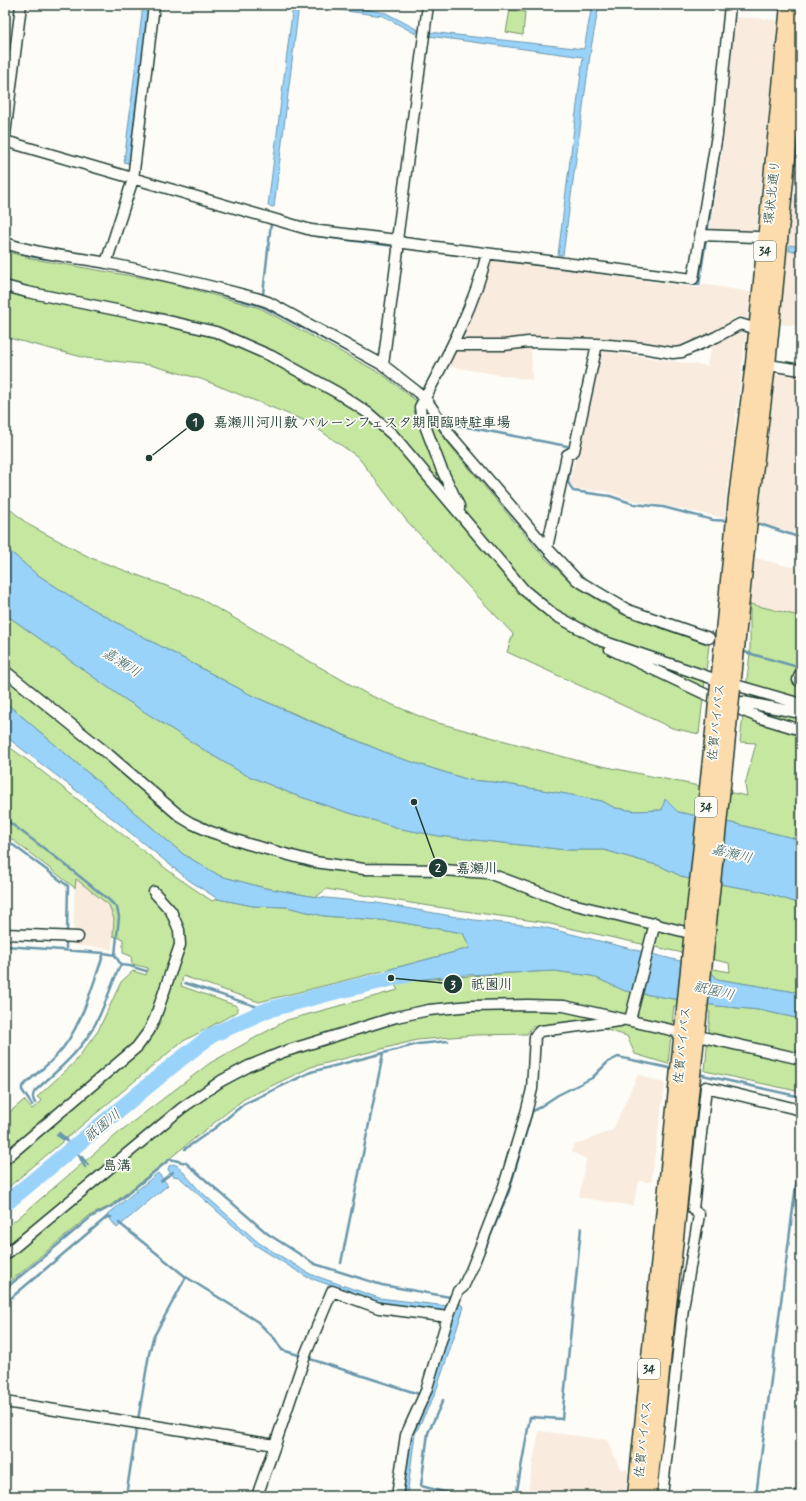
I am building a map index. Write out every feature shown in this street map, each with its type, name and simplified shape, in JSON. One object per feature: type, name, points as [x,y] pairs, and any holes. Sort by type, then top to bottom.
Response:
[{"type":"highway","name":"環状北通り","points":[[760,364],[757,329],[789,5]]},
{"type":"highway","name":"環状北通り","points":[[744,498],[801,14]]},
{"type":"highway","name":"佐賀バイパス","points":[[648,1496],[668,1244],[744,498]]},
{"type":"highway","name":"佐賀バイパス","points":[[636,1496],[668,1244]]},
{"type":"street","points":[[5,135],[21,5]]},
{"type":"street","points":[[106,263],[131,183],[154,5]]},
{"type":"street","points":[[383,365],[398,250],[397,240],[428,5]]},
{"type":"street","points":[[5,141],[131,183],[311,230],[397,240],[404,243],[486,257],[693,279],[705,235],[717,136],[730,5]]},
{"type":"street","points":[[705,235],[756,237],[766,239]]},
{"type":"street","points":[[5,243],[40,253],[106,263],[181,279],[268,302],[383,365],[425,398],[451,436],[547,548],[577,580],[628,610],[709,638]]},
{"type":"street","points":[[459,513],[459,506],[441,468],[421,415],[420,407],[454,345],[478,288],[486,257]]},
{"type":"street","points":[[5,286],[216,332],[271,356],[338,393],[368,413],[393,435],[524,590],[553,614],[602,641],[726,682],[801,704]]},
{"type":"street","points":[[454,345],[504,345],[528,342],[597,344],[643,348],[673,353],[682,352],[716,337],[740,324],[757,329]]},
{"type":"street","points":[[547,548],[567,455],[574,451],[597,344]]},
{"type":"street","points":[[760,364],[801,370]]},
{"type":"street","points":[[602,641],[612,651],[724,703],[761,718],[801,730]]},
{"type":"street","points":[[5,671],[177,813],[192,823],[211,832],[248,844],[315,862],[341,867],[488,873],[568,903],[700,935]]},
{"type":"street","points":[[724,703],[743,702],[801,713]]},
{"type":"street","points":[[5,1159],[137,1047],[148,1031],[155,1018],[180,945],[179,930],[171,911],[154,892]]},
{"type":"street","points":[[630,1020],[655,924]]},
{"type":"street","points":[[5,934],[78,937]]},
{"type":"street","points":[[5,1255],[182,1108],[220,1081],[249,1066],[283,1052],[396,1017],[429,1010],[470,1006],[564,1006],[801,1059]]},
{"type":"street","points":[[397,1496],[406,1435],[424,1395],[448,1316],[458,1291],[463,1287],[472,1268],[504,1186],[526,1113],[532,1089],[535,1036],[540,1030],[630,1020]]},
{"type":"street","points":[[662,1496],[683,1308],[699,1215],[693,1209],[706,1087],[801,1110]]},
{"type":"street","points":[[257,1496],[306,1353],[332,1291],[379,1308],[448,1316]]},
{"type":"street","points":[[5,1402],[275,1446]]},
{"type":"shaded area","points":[[735,17],[778,20],[756,234],[710,233],[724,136]]},
{"type":"shaded area","points":[[792,199],[801,199],[801,326],[780,324]]},
{"type":"shaded area","points":[[488,260],[700,288],[701,284],[750,292],[748,318],[735,317],[717,333],[675,350],[606,341],[536,337],[531,346],[532,380],[446,366]]},
{"type":"shaded area","points":[[738,331],[746,332],[724,518],[662,505],[634,501],[606,491],[574,489],[570,481],[574,461],[578,458],[601,351],[707,366],[712,345]]},
{"type":"shaded area","points":[[785,373],[801,376],[801,434],[799,463],[801,489],[801,535],[758,523],[775,376]]},
{"type":"shaded area","points":[[755,558],[800,569],[797,597],[799,616],[750,604]]},
{"type":"shaded area","points":[[75,878],[109,905],[114,919],[112,949],[73,945]]},
{"type":"shaded area","points":[[638,1074],[665,1084],[651,1182],[639,1181],[633,1206],[579,1197],[586,1159],[572,1152],[574,1145],[613,1130]]},
{"type":"shaded area","points":[[539,1431],[607,1440],[620,1469],[628,1470],[625,1496],[527,1496]]},
{"type":"shaded area","points":[[667,1489],[715,1496],[666,1496]]},
{"type":"green space","points":[[510,10],[525,12],[523,35],[506,32]]},
{"type":"green space","points":[[5,251],[33,259],[167,282],[260,308],[382,374],[419,403],[453,449],[544,557],[575,586],[621,614],[709,645],[699,734],[672,728],[507,652],[513,634],[406,520],[358,457],[308,422],[201,379],[150,365],[86,358],[5,337]]},
{"type":"green space","points":[[5,505],[29,525],[91,558],[199,598],[367,694],[431,721],[583,762],[747,796],[745,785],[756,743],[740,742],[750,653],[750,604],[799,616],[801,651],[801,840],[678,812],[666,800],[662,810],[635,811],[615,808],[602,801],[566,794],[493,782],[469,780],[396,757],[253,696],[73,598],[35,573],[5,547]]},
{"type":"green space","points":[[5,614],[123,698],[212,755],[244,774],[292,794],[402,829],[439,836],[567,850],[604,850],[660,866],[685,878],[760,891],[801,904],[801,993],[717,979],[708,968],[730,972],[729,963],[541,922],[326,889],[316,897],[265,888],[220,876],[183,854],[5,702]]},
{"type":"green space","points":[[5,744],[178,878],[212,901],[218,899],[253,906],[287,907],[324,916],[392,921],[463,933],[470,948],[259,1002],[183,976],[181,986],[237,1006],[237,1012],[180,1043],[5,1190],[5,1116],[24,1100],[32,1109],[42,1101],[37,1097],[74,1063],[98,1031],[121,982],[133,971],[146,975],[148,968],[132,964],[131,956],[123,953],[123,939],[113,936],[114,919],[109,905],[76,879],[75,888],[5,834]]},
{"type":"green space","points":[[554,971],[592,976],[625,991],[718,1006],[759,1010],[801,1019],[801,1092],[705,1071],[710,1012],[674,1006],[668,1064],[635,1054],[627,1036],[581,1022],[532,1027],[527,1034],[475,1035],[417,1040],[311,1067],[244,1099],[110,1206],[89,1216],[5,1286],[5,1229],[122,1130],[210,1063],[287,1020],[398,990],[393,982]]},
{"type":"water","points":[[143,5],[150,5],[130,164],[124,162]]},
{"type":"water","points":[[293,5],[299,5],[274,207],[268,206]]},
{"type":"water","points":[[302,5],[340,5],[386,13],[418,30],[416,34],[383,16]]},
{"type":"water","points":[[592,5],[599,5],[591,48],[563,255],[558,255],[583,57],[429,36],[429,32],[584,49]]},
{"type":"water","points":[[790,245],[801,247],[801,251],[789,251]]},
{"type":"water","points":[[5,547],[35,573],[73,598],[221,679],[253,696],[396,757],[469,780],[493,782],[566,794],[602,801],[615,808],[635,811],[662,810],[665,799],[678,812],[801,840],[801,904],[760,891],[685,878],[660,866],[604,850],[567,850],[439,836],[402,829],[292,794],[244,774],[123,698],[5,614]]},
{"type":"water","points":[[5,702],[183,854],[220,876],[265,888],[316,897],[377,903],[474,920],[543,927],[708,968],[717,979],[801,993],[801,1019],[759,1010],[718,1006],[625,991],[592,976],[554,971],[465,975],[393,982],[387,970],[470,948],[463,933],[392,921],[324,916],[287,907],[253,906],[218,899],[190,881],[117,822],[5,736]]},
{"type":"water","points":[[173,1164],[178,1166],[199,1190],[259,1243],[310,1274],[379,1298],[456,1307],[459,1303],[464,1307],[435,1394],[415,1434],[407,1496],[402,1496],[411,1437],[431,1393],[454,1315],[446,1311],[380,1303],[307,1277],[255,1245],[179,1177],[173,1176],[168,1170],[169,1166]]},
{"type":"water","points":[[158,1173],[168,1185],[117,1228],[107,1215]]},
{"type":"waterway","points":[[707,234],[724,120]]},
{"type":"waterway","points":[[263,294],[271,223]]},
{"type":"waterway","points":[[317,236],[394,246]]},
{"type":"waterway","points":[[614,274],[699,285],[706,239]]},
{"type":"waterway","points":[[5,249],[49,259]]},
{"type":"waterway","points":[[205,290],[261,306],[384,371]]},
{"type":"waterway","points":[[451,424],[567,446]]},
{"type":"waterway","points":[[449,441],[545,554],[557,566]]},
{"type":"waterway","points":[[570,464],[568,482],[573,491],[610,496],[634,504],[663,507],[713,520],[729,521]]},
{"type":"waterway","points":[[754,524],[760,524],[801,538]]},
{"type":"waterway","points":[[801,579],[799,597],[801,628]]},
{"type":"waterway","points":[[741,651],[798,667],[801,661]]},
{"type":"waterway","points":[[800,661],[801,656]]},
{"type":"waterway","points":[[5,819],[58,859],[117,908],[119,917],[115,955],[121,965]]},
{"type":"waterway","points":[[5,839],[68,886],[67,933]]},
{"type":"waterway","points":[[66,938],[66,950]]},
{"type":"waterway","points":[[5,946],[104,953],[85,1007],[72,1034],[56,1056],[22,1087],[22,1090],[32,1105]]},
{"type":"waterway","points":[[104,953],[115,955]]},
{"type":"waterway","points":[[121,965],[146,971]]},
{"type":"waterway","points":[[35,1103],[33,1100],[33,1094],[35,1091],[78,1050],[89,1035],[99,1017],[121,965]]},
{"type":"waterway","name":"祇園川","points":[[5,1204],[178,1061],[212,1035],[267,1010],[326,994],[411,974]]},
{"type":"waterway","points":[[185,983],[267,1010]]},
{"type":"waterway","points":[[185,1149],[215,1128],[244,1104],[311,1072],[418,1044],[448,1041]]},
{"type":"waterway","points":[[341,1263],[383,1054]]},
{"type":"waterway","points":[[485,1249],[509,1191],[532,1112],[558,1095],[592,1078],[608,1062],[618,1057],[674,1069]]},
{"type":"waterway","points":[[698,1074],[801,1097]]},
{"type":"waterway","points":[[59,1133],[66,1139]]},
{"type":"waterway","name":"祇園川","points":[[57,1135],[74,1146],[85,1167]]},
{"type":"waterway","points":[[756,1496],[801,1146]]},
{"type":"waterway","points":[[81,1156],[88,1165]]},
{"type":"waterway","points":[[5,1289],[91,1217],[114,1205],[170,1159],[186,1163],[268,1234],[315,1264],[382,1285],[450,1297],[454,1296]]},
{"type":"waterway","points":[[161,1181],[173,1172]]},
{"type":"waterway","points":[[5,1303],[107,1217],[111,1217]]},
{"type":"waterway","points":[[119,1223],[186,1277],[258,1322],[275,1339],[282,1350],[302,1356]]},
{"type":"waterway","points":[[516,1496],[530,1417],[562,1419],[581,1228]]},
{"type":"waterway","points":[[138,1420],[153,1338],[186,1277]]},
{"type":"waterway","points":[[307,1358],[422,1395]]},
{"type":"waterway","points":[[443,1400],[428,1433],[421,1486],[460,1496]]},
{"type":"waterway","points":[[126,1496],[137,1425]]},
{"type":"place","name":"嘉瀬川河川敷 バルーンフェスタ期間臨時駐車場","points":[[149,458]]},
{"type":"place","name":"嘉瀬川","points":[[414,802]]},
{"type":"place","name":"祇園川","points":[[391,978]]},
{"type":"district","name":"島溝","points":[[117,1165]]}]
